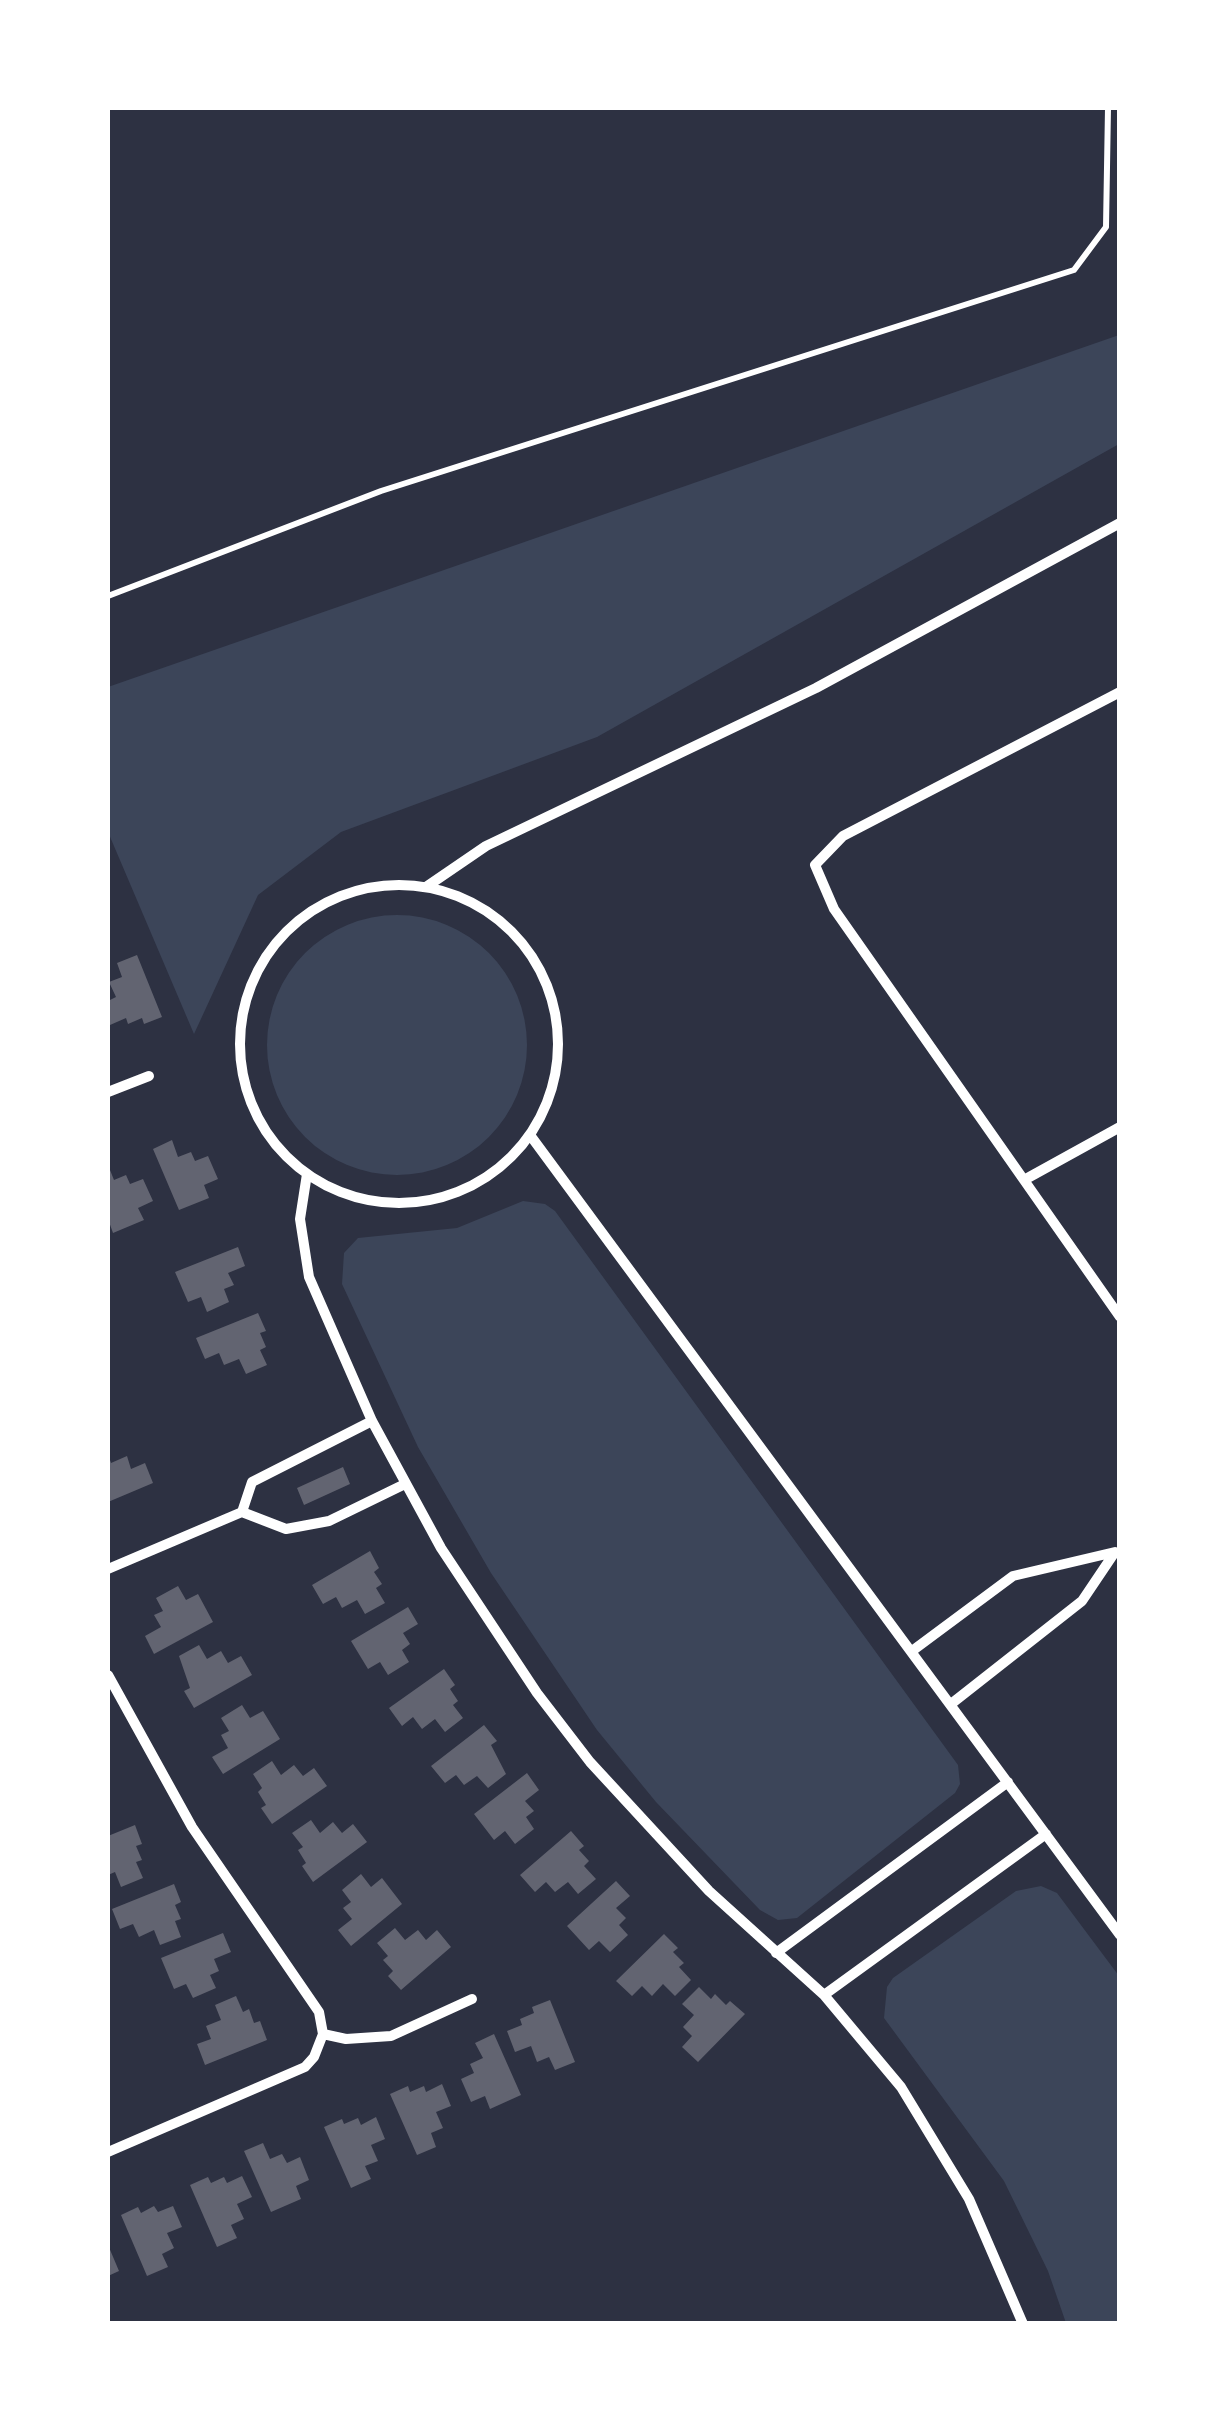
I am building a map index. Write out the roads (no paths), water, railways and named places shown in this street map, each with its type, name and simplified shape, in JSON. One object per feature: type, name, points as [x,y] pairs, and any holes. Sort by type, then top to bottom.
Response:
[{"type":"street","points":[[426,886],[486,846],[816,688],[1120,523]]},
{"type":"street","points":[[1120,692],[843,836],[814,866],[834,909],[1120,1317]]},
{"type":"street","points":[[370,886],[426,886],[450,892],[494,916],[528,950],[542,972],[557,1018],[558,1068],[543,1114],[530,1135],[491,1175],[440,1199],[384,1203],[357,1198],[307,1174],[267,1132],[244,1080],[241,1023],[258,969],[293,924],[342,894],[370,886]]},
{"type":"street","points":[[108,1092],[149,1076]]},
{"type":"street","points":[[1024,1180],[1120,1126]]},
{"type":"street","points":[[530,1135],[1120,1935]]},
{"type":"street","points":[[307,1174],[300,1218],[309,1277],[372,1421],[487,1622],[590,1762],[648,1828],[776,1953],[824,1994],[873,2051],[937,2142],[977,2216],[1022,2324]]},
{"type":"street","points":[[242,1512],[252,1482],[372,1421]]},
{"type":"street","points":[[108,1569],[242,1512],[286,1529],[329,1521],[406,1484]]},
{"type":"street","points":[[912,1652],[1012,1576],[1117,1551]]},
{"type":"street","points":[[951,1704],[1082,1601],[1117,1551]]},
{"type":"street","points":[[108,1676],[192,1827],[319,2012],[323,2034],[314,2057],[304,2067],[108,2152]]},
{"type":"street","points":[[776,1953],[1008,1782]]},
{"type":"street","points":[[824,1994],[1046,1834]]},
{"type":"street","points":[[323,2034],[346,2039],[391,2036],[472,1999]]}]
